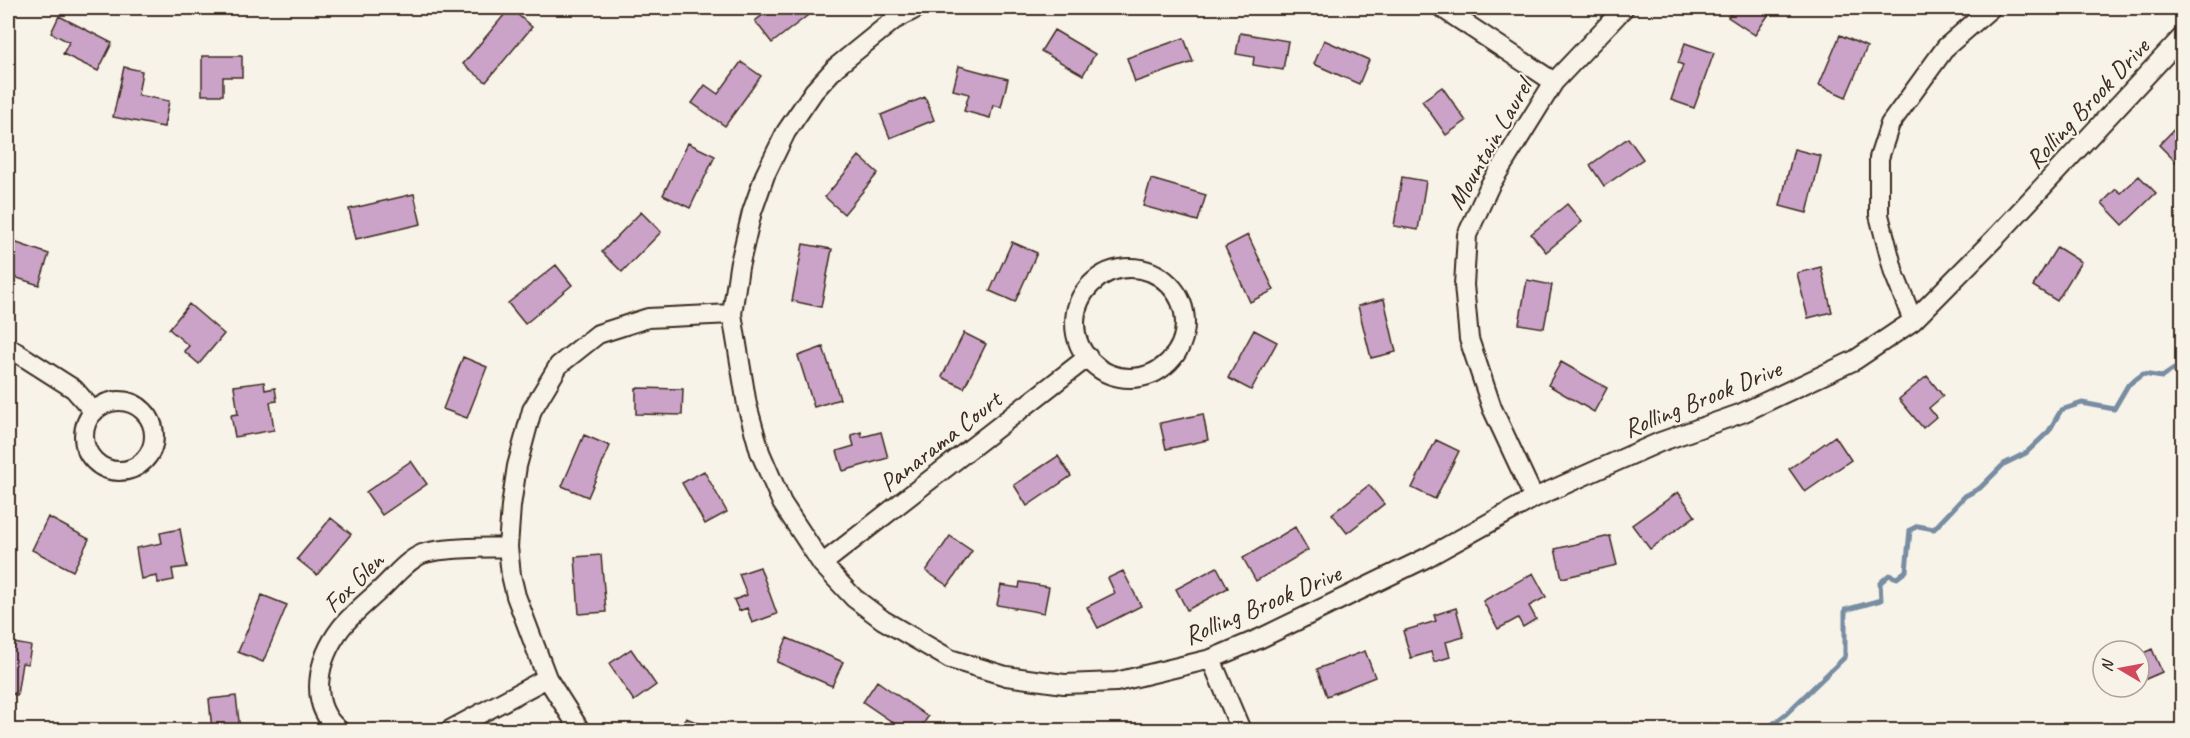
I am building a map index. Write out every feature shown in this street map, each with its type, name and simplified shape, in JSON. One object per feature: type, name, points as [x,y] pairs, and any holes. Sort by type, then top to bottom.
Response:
[{"type":"street","name":"Rolling Brook Drive","points":[[916,8],[894,20],[836,67],[814,91],[786,132],[765,175],[752,212],[739,267],[732,314],[747,405],[760,452],[782,503],[822,564],[854,598],[883,620],[950,659],[1006,675],[1064,684],[1116,682],[1211,659],[1261,638],[1426,558],[1534,498],[1660,442],[1742,413],[1855,360],[1913,321],[1996,237],[2182,37]]},
{"type":"street","points":[[1442,8],[1554,82]]},
{"type":"street","name":"Mountain Laurel","points":[[1534,498],[1492,408],[1468,339],[1465,275],[1467,235],[1490,185],[1554,82],[1623,8]]},
{"type":"street","points":[[1913,321],[1894,273],[1879,215],[1879,158],[1890,124],[1946,47],[1991,8]]},
{"type":"street","points":[[1135,267],[1156,273],[1173,287],[1183,306],[1185,327],[1179,348],[1165,365],[1146,375],[1125,378],[1104,371],[1088,357],[1077,339],[1075,317],[1082,297],[1095,280],[1114,270],[1135,267]]},
{"type":"street","points":[[580,730],[547,678],[516,596],[508,547],[517,466],[532,410],[560,365],[598,334],[648,318],[732,314]]},
{"type":"street","points":[[8,347],[74,389],[94,412]]},
{"type":"street","name":"Panarama Court","points":[[822,564],[1088,357]]},
{"type":"street","name":"Fox Glen","points":[[339,730],[329,723],[320,704],[319,681],[332,640],[343,626],[408,563],[421,555],[439,550],[508,547]]},
{"type":"street","points":[[1211,659],[1241,730]]},
{"type":"street","points":[[450,730],[547,678]]},
{"type":"building","points":[[510,8],[532,27],[486,82],[463,64]]},
{"type":"building","points":[[772,8],[816,9],[772,43],[755,21]]},
{"type":"building","points":[[1734,8],[1773,8],[1755,35],[1728,17]]},
{"type":"building","points":[[59,16],[112,43],[98,71],[63,54],[69,42],[51,33]]},
{"type":"building","points":[[1054,30],[1095,54],[1083,75],[1041,51]]},
{"type":"building","points":[[1240,33],[1288,41],[1283,70],[1253,65],[1254,57],[1236,54]]},
{"type":"building","points":[[1840,35],[1867,47],[1846,97],[1819,85]]},
{"type":"building","points":[[1184,38],[1193,62],[1135,82],[1127,58]]},
{"type":"building","points":[[1324,40],[1369,60],[1359,84],[1314,64]]},
{"type":"building","points":[[1685,43],[1714,53],[1694,108],[1671,100],[1683,65],[1678,63]]},
{"type":"building","points":[[202,56],[242,56],[242,77],[223,77],[223,95],[202,95]]},
{"type":"building","points":[[741,62],[761,76],[725,126],[692,103],[705,85],[718,94]]},
{"type":"building","points":[[959,66],[1008,79],[1001,107],[993,105],[990,118],[964,111],[969,94],[953,90]]},
{"type":"building","points":[[124,67],[142,71],[138,95],[169,101],[164,127],[113,117]]},
{"type":"building","points":[[1442,87],[1466,121],[1446,135],[1422,101]]},
{"type":"building","points":[[925,97],[934,120],[890,138],[881,115]]},
{"type":"building","points":[[2182,121],[2182,168],[2159,145]]},
{"type":"building","points":[[1628,138],[1643,159],[1604,186],[1590,165]]},
{"type":"building","points":[[688,143],[715,156],[690,208],[663,195]]},
{"type":"building","points":[[1794,149],[1821,156],[1807,213],[1780,206]]},
{"type":"building","points":[[859,156],[878,173],[844,214],[825,197]]},
{"type":"building","points":[[2139,176],[2156,193],[2123,225],[2102,203],[2116,189],[2121,193]]},
{"type":"building","points":[[1402,177],[1426,181],[1418,230],[1394,226]]},
{"type":"building","points":[[1151,179],[1206,195],[1198,221],[1143,206]]},
{"type":"building","points":[[414,194],[421,224],[356,239],[349,209]]},
{"type":"building","points":[[1567,204],[1582,222],[1546,252],[1531,234]]},
{"type":"building","points":[[641,212],[661,232],[622,272],[602,252]]},
{"type":"building","points":[[1248,235],[1274,290],[1250,302],[1225,247]]},
{"type":"building","points":[[8,240],[49,254],[39,285],[8,275]]},
{"type":"building","points":[[1012,242],[1037,253],[1015,302],[990,291]]},
{"type":"building","points":[[803,244],[832,249],[821,307],[792,301]]},
{"type":"building","points":[[2057,247],[2081,262],[2057,301],[2033,286]]},
{"type":"building","points":[[556,265],[572,285],[525,324],[508,303]]},
{"type":"building","points":[[1821,267],[1832,312],[1808,318],[1797,273]]},
{"type":"building","points":[[1527,280],[1552,285],[1544,328],[1519,324]]},
{"type":"building","points":[[1384,299],[1396,352],[1371,358],[1358,306]]},
{"type":"building","points":[[189,304],[224,334],[199,364],[184,351],[189,346],[169,329]]},
{"type":"building","points":[[1254,330],[1277,342],[1251,390],[1228,378]]},
{"type":"building","points":[[964,333],[986,344],[964,388],[942,377]]},
{"type":"building","points":[[823,347],[840,399],[814,407],[798,356]]},
{"type":"building","points":[[463,357],[487,367],[467,418],[443,409]]},
{"type":"building","points":[[1561,362],[1607,388],[1594,412],[1548,385]]},
{"type":"building","points":[[1927,376],[1943,396],[1929,408],[1936,417],[1923,428],[1899,399]]},
{"type":"building","points":[[264,382],[265,390],[275,388],[277,401],[270,402],[274,430],[235,437],[231,415],[238,414],[234,386]]},
{"type":"building","points":[[636,388],[683,389],[682,415],[636,414]]},
{"type":"building","points":[[1203,414],[1208,440],[1166,449],[1160,423]]},
{"type":"building","points":[[861,432],[862,437],[881,432],[888,458],[843,471],[837,451],[854,446],[851,435]]},
{"type":"building","points":[[584,435],[610,446],[588,497],[562,486]]},
{"type":"building","points":[[1835,436],[1851,460],[1805,492],[1789,469]]},
{"type":"building","points":[[1436,440],[1459,451],[1435,499],[1412,488]]},
{"type":"building","points":[[1058,456],[1071,476],[1027,506],[1014,485]]},
{"type":"building","points":[[411,461],[427,484],[382,515],[366,492]]},
{"type":"building","points":[[704,471],[727,512],[705,524],[682,483]]},
{"type":"building","points":[[1369,485],[1384,504],[1347,533],[1332,514]]},
{"type":"building","points":[[1678,492],[1695,516],[1650,549],[1632,525]]},
{"type":"building","points":[[48,517],[89,539],[73,571],[32,550]]},
{"type":"building","points":[[331,518],[351,534],[317,575],[297,559]]},
{"type":"building","points":[[1295,527],[1308,550],[1256,581],[1243,558]]},
{"type":"building","points":[[180,529],[187,567],[172,569],[174,580],[158,583],[157,576],[141,579],[136,548],[162,543],[160,533]]},
{"type":"building","points":[[950,536],[972,551],[948,586],[926,571]]},
{"type":"building","points":[[1610,536],[1617,565],[1562,578],[1555,549]]},
{"type":"building","points":[[601,555],[606,612],[579,614],[575,557]]},
{"type":"building","points":[[760,567],[777,614],[752,623],[747,608],[739,611],[734,600],[747,595],[739,574]]},
{"type":"building","points":[[1217,567],[1228,588],[1187,610],[1176,589]]},
{"type":"building","points":[[1123,571],[1141,606],[1098,628],[1087,607],[1115,593],[1108,578]]},
{"type":"building","points":[[1533,573],[1546,597],[1529,606],[1536,619],[1523,627],[1518,618],[1498,629],[1483,601]]},
{"type":"building","points":[[1020,582],[1049,587],[1044,613],[997,605],[1001,585],[1019,588]]},
{"type":"building","points":[[262,595],[287,605],[263,662],[238,652]]},
{"type":"building","points":[[1456,608],[1464,637],[1446,642],[1450,657],[1434,662],[1431,652],[1411,658],[1403,631],[1436,621],[1434,615]]},
{"type":"building","points":[[787,638],[843,662],[832,686],[777,662]]},
{"type":"building","points":[[8,642],[31,646],[28,664],[22,663],[17,695],[8,693]]},
{"type":"building","points":[[631,649],[656,685],[634,701],[609,664]]},
{"type":"building","points":[[2151,649],[2162,672],[2151,677]]},
{"type":"building","points":[[1365,651],[1375,677],[1327,696],[1317,669]]},
{"type":"building","points":[[877,681],[928,717],[919,730],[904,730],[863,702]]},
{"type":"building","points":[[236,696],[240,730],[212,730],[209,699]]},
{"type":"building","points":[[686,718],[714,729],[714,730],[681,730]]},
{"type":"waterway","points":[[1765,730],[1786,714],[1845,657],[1845,610],[1881,600],[1880,583],[1889,575],[1897,578],[1906,571],[1910,530],[1918,526],[1934,529],[1965,496],[1980,488],[2004,464],[2026,453],[2049,431],[2061,410],[2082,403],[2114,409],[2128,385],[2143,374],[2162,377],[2174,369],[2182,382]]}]
